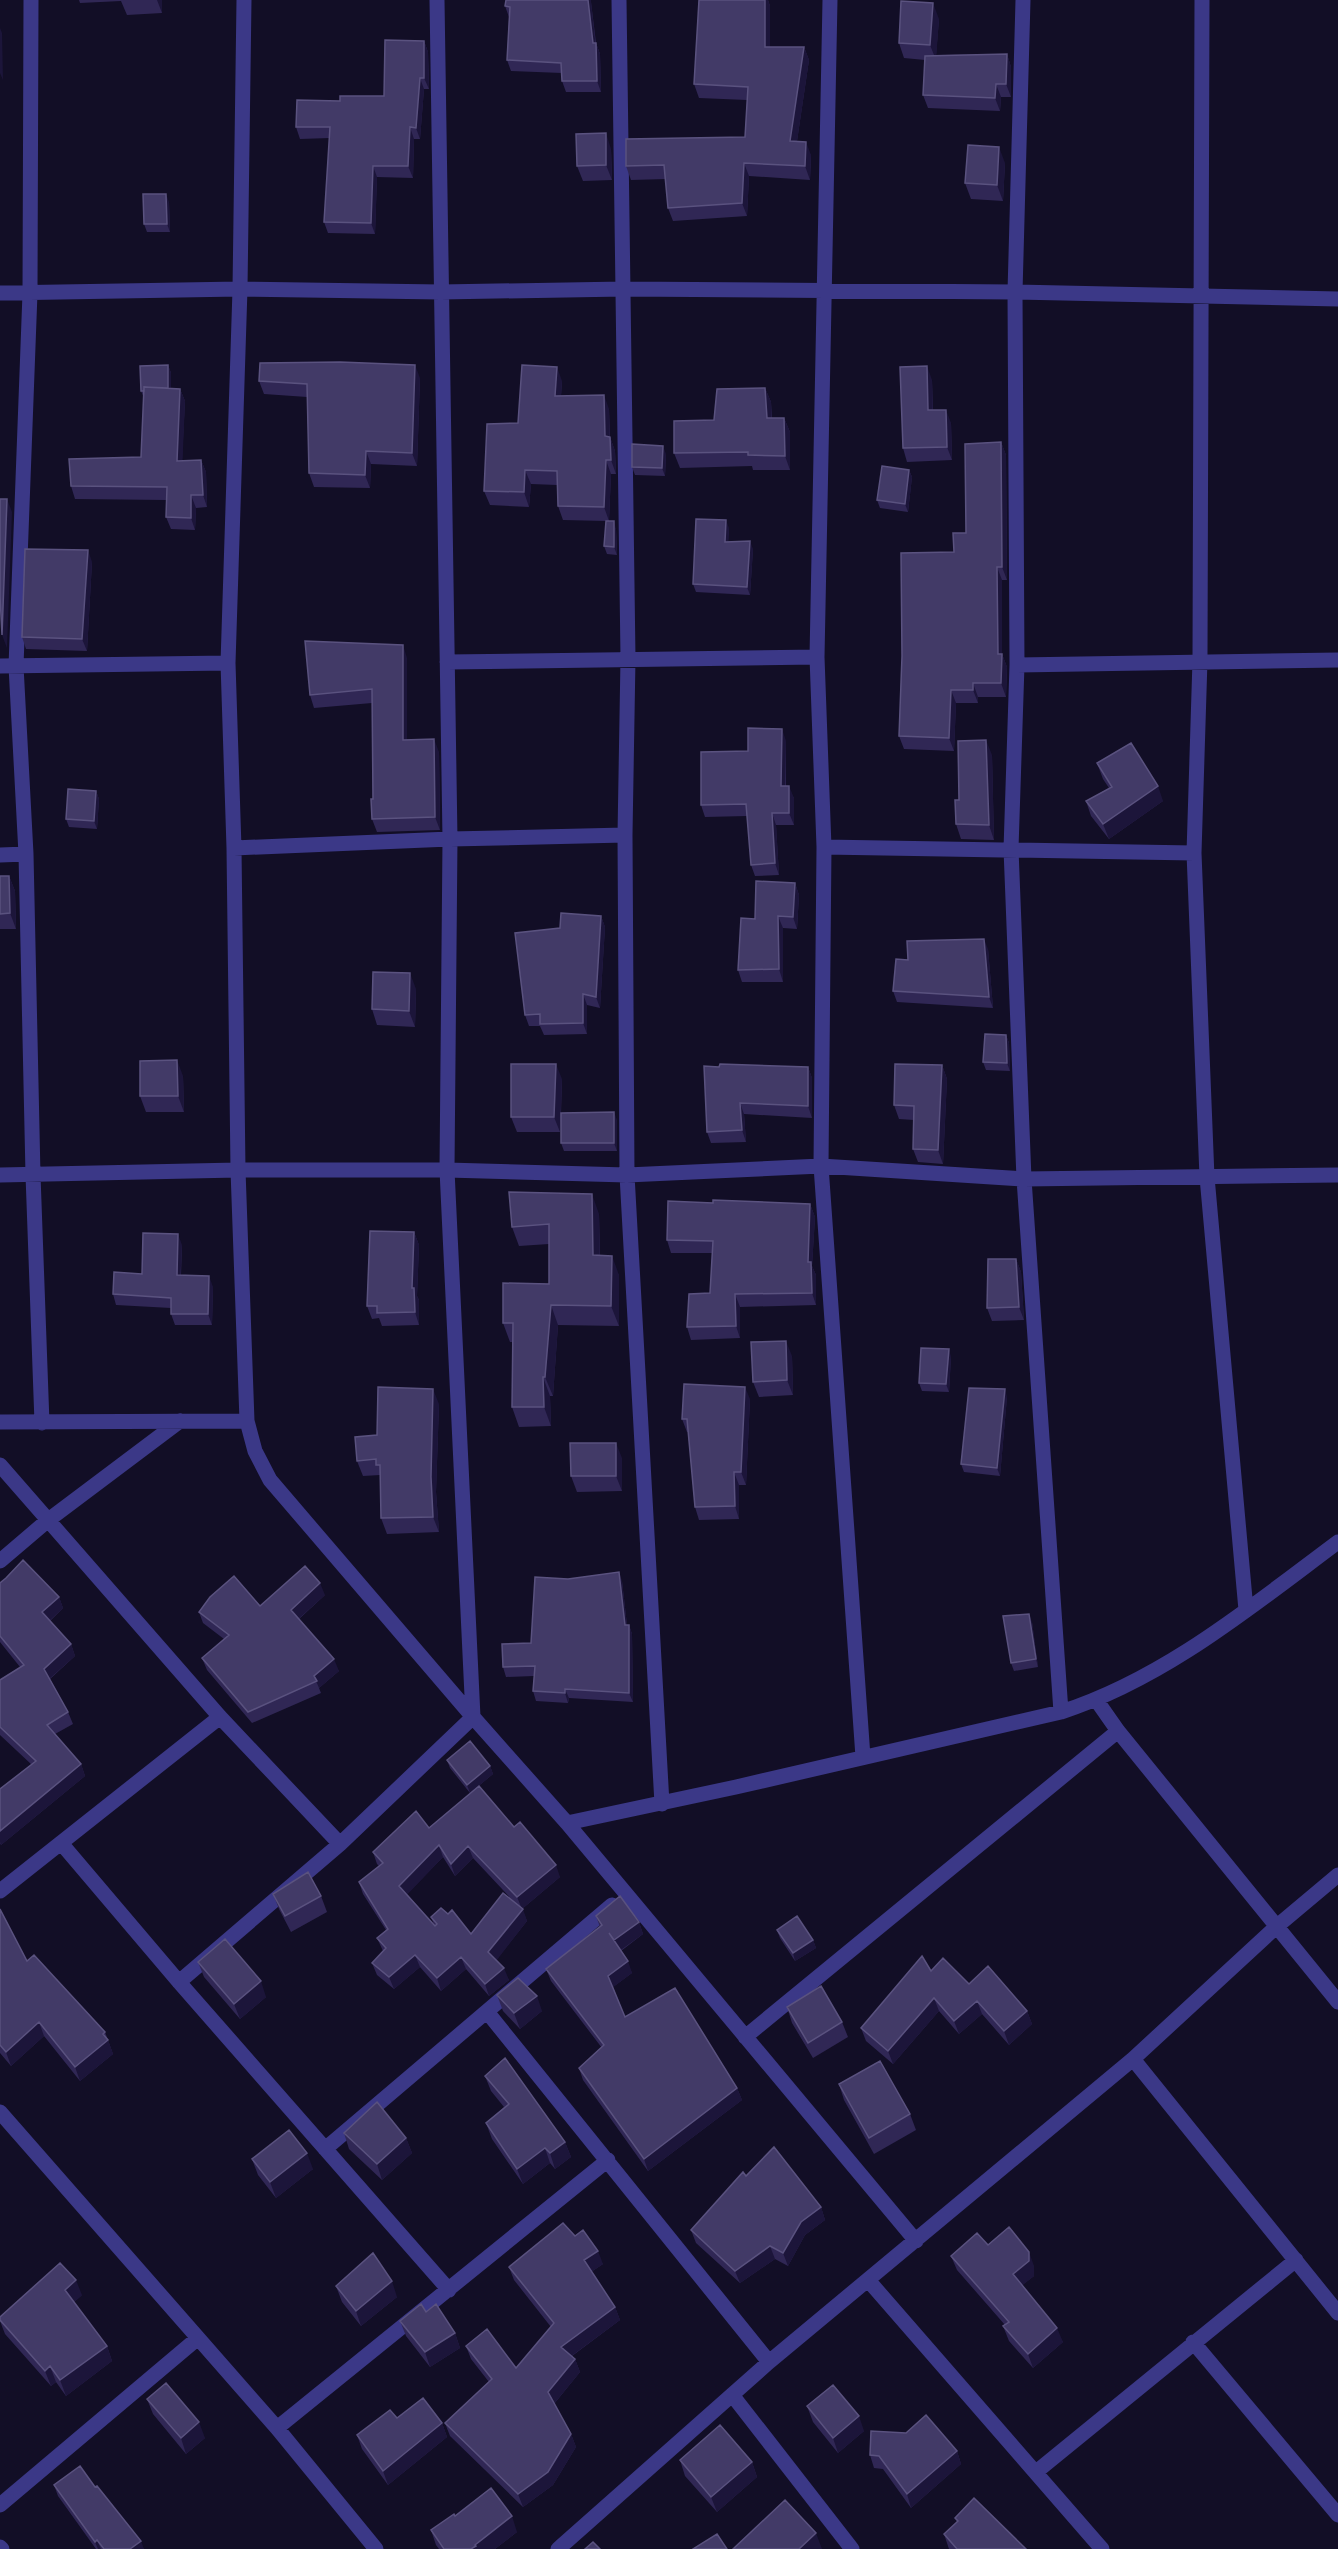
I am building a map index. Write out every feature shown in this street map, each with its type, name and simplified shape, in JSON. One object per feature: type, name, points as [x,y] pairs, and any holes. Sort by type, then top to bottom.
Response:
[{"type":"street","points":[[31,0],[30,293],[8,666],[26,854],[33,1175],[42,1423]]},
{"type":"street","points":[[244,0],[240,290],[228,663],[234,848],[238,1170],[247,1421],[255,1451],[270,1480],[567,1823],[916,2241]]},
{"type":"street","points":[[179,1982],[340,1844],[473,1717],[447,1170],[450,839],[437,0]]},
{"type":"street","points":[[619,0],[628,658],[625,835],[627,1175],[662,1804]]},
{"type":"street","points":[[830,0],[817,657],[824,847],[821,1166],[863,1757]]},
{"type":"street","points":[[1023,0],[1015,292],[1017,665],[1011,849],[1024,1179],[1061,1712]]},
{"type":"street","points":[[1202,0],[1203,296],[1200,660],[1194,853],[1207,1177],[1246,1610]]},
{"type":"street","points":[[0,293],[240,290],[441,292],[624,289],[1015,292],[1338,299]]},
{"type":"street","points":[[447,662],[817,657]]},
{"type":"street","points":[[1017,665],[1200,660],[1338,660]]},
{"type":"street","points":[[8,666],[228,663]]},
{"type":"street","points":[[234,848],[450,839],[625,835]]},
{"type":"street","points":[[824,847],[1194,853]]},
{"type":"street","points":[[0,855],[26,854]]},
{"type":"street","points":[[0,1175],[238,1170],[447,1170],[627,1175],[821,1166],[1024,1179],[1338,1175]]},
{"type":"street","points":[[0,1561],[48,1521],[180,1421]]},
{"type":"street","points":[[0,1422],[247,1421]]},
{"type":"street","points":[[0,1465],[220,1717],[340,1844]]},
{"type":"street","points":[[567,1823],[662,1804],[1061,1712],[1097,1701],[1182,1654],[1338,1542]]},
{"type":"street","points":[[1097,1701],[1338,2002]]},
{"type":"street","points":[[0,1891],[220,1717]]},
{"type":"street","points":[[745,2037],[1119,1731]]},
{"type":"street","points":[[61,1843],[179,1982],[449,2290]]},
{"type":"street","points":[[558,2549],[769,2362],[1133,2059],[1276,1927],[1338,1875]]},
{"type":"street","points":[[325,2149],[488,2013],[626,1893]]},
{"type":"street","points":[[488,2013],[769,2362]]},
{"type":"street","points":[[1133,2059],[1338,2313]]},
{"type":"street","points":[[0,2112],[277,2428],[376,2549]]},
{"type":"street","points":[[277,2428],[608,2160]]},
{"type":"street","points":[[1036,2472],[1296,2260]]},
{"type":"street","points":[[868,2280],[1102,2549]]},
{"type":"street","points":[[0,2505],[198,2338]]},
{"type":"street","points":[[1193,2342],[1338,2515]]},
{"type":"street","points":[[733,2396],[852,2549]]},
{"type":"building","points":[[506,0],[588,0],[593,43],[596,43],[597,81],[562,81],[561,63],[507,60],[510,7],[505,6]]},
{"type":"building","points":[[699,0],[765,0],[765,47],[804,47],[790,141],[806,142],[805,166],[744,163],[742,203],[668,208],[664,165],[626,166],[626,139],[745,137],[748,87],[694,84]]},
{"type":"building","points":[[901,1],[933,3],[930,45],[899,43]]},
{"type":"building","points":[[385,40],[424,41],[424,78],[420,78],[416,128],[410,127],[408,166],[373,166],[371,223],[324,222],[330,127],[296,127],[297,100],[340,101],[340,96],[384,96]]},
{"type":"building","points":[[1007,54],[1006,84],[996,84],[995,98],[923,95],[925,56]]},
{"type":"building","points":[[606,133],[606,165],[577,166],[576,134]]},
{"type":"building","points":[[968,145],[999,147],[997,185],[965,183]]},
{"type":"building","points":[[143,194],[166,194],[167,224],[144,224]]},
{"type":"building","points":[[340,362],[415,365],[412,453],[366,451],[365,475],[309,473],[307,384],[259,381],[260,363]]},
{"type":"building","points":[[168,365],[168,388],[144,387],[144,391],[141,391],[140,366]]},
{"type":"building","points":[[522,365],[557,367],[555,396],[604,395],[605,436],[610,437],[611,460],[606,460],[604,507],[558,506],[557,471],[525,470],[524,492],[484,491],[487,424],[518,423]]},
{"type":"building","points":[[927,366],[928,410],[946,410],[947,447],[903,448],[900,367]]},
{"type":"building","points":[[144,387],[180,389],[177,461],[201,460],[203,495],[191,495],[191,518],[166,517],[167,487],[71,486],[69,459],[141,457]]},
{"type":"building","points":[[765,388],[767,418],[784,418],[785,456],[748,455],[748,452],[674,453],[674,421],[714,420],[717,389]]},
{"type":"building","points":[[1001,442],[1002,567],[997,567],[998,654],[1002,654],[1001,683],[973,683],[973,690],[951,690],[949,738],[899,736],[902,656],[901,553],[954,552],[953,533],[966,533],[965,444]]},
{"type":"building","points":[[632,444],[663,446],[662,468],[632,467]]},
{"type":"building","points":[[882,466],[909,470],[905,504],[877,500]]},
{"type":"building","points":[[0,499],[7,499],[2,635],[0,596]]},
{"type":"building","points":[[696,519],[726,520],[725,542],[750,541],[747,587],[693,584]]},
{"type":"building","points":[[606,521],[614,521],[614,547],[604,546]]},
{"type":"building","points":[[25,549],[88,550],[82,639],[22,637]]},
{"type":"building","points":[[305,641],[403,645],[403,740],[434,739],[435,817],[372,819],[372,689],[310,695]]},
{"type":"building","points":[[748,728],[782,729],[781,786],[789,786],[789,813],[772,813],[775,863],[751,865],[746,804],[701,805],[701,752],[748,751]]},
{"type":"building","points":[[986,740],[989,825],[956,824],[955,800],[959,800],[958,741]]},
{"type":"building","points":[[1131,743],[1158,786],[1103,824],[1086,801],[1112,787],[1097,763]]},
{"type":"building","points":[[68,789],[96,791],[94,821],[66,819]]},
{"type":"building","points":[[0,876],[9,876],[10,913],[0,914]]},
{"type":"building","points":[[756,881],[795,883],[793,917],[778,916],[779,969],[738,970],[741,918],[755,919]]},
{"type":"building","points":[[561,913],[601,916],[596,997],[583,994],[583,1023],[540,1024],[540,1014],[525,1015],[515,933],[560,928]]},
{"type":"building","points":[[984,939],[989,997],[893,991],[896,959],[908,960],[907,941]]},
{"type":"building","points":[[373,972],[410,973],[409,1011],[372,1009]]},
{"type":"building","points":[[985,1034],[1006,1035],[1007,1063],[983,1062]]},
{"type":"building","points":[[177,1060],[178,1096],[140,1096],[140,1061]]},
{"type":"building","points":[[511,1064],[556,1064],[554,1117],[511,1117]]},
{"type":"building","points":[[720,1064],[808,1067],[808,1106],[740,1103],[742,1130],[707,1132],[704,1066],[719,1067]]},
{"type":"building","points":[[895,1064],[942,1065],[938,1150],[913,1149],[914,1106],[894,1105]]},
{"type":"building","points":[[614,1112],[614,1143],[561,1143],[561,1113]]},
{"type":"building","points":[[509,1192],[592,1194],[593,1255],[612,1256],[611,1306],[551,1305],[545,1377],[543,1377],[544,1407],[512,1407],[513,1323],[503,1323],[503,1283],[549,1284],[549,1224],[512,1227]]},
{"type":"building","points":[[713,1200],[810,1204],[808,1262],[811,1262],[812,1293],[735,1294],[736,1326],[687,1327],[689,1294],[710,1293],[713,1241],[667,1240],[668,1201],[713,1203]]},
{"type":"building","points":[[370,1231],[414,1232],[412,1288],[414,1288],[415,1312],[377,1313],[377,1306],[367,1306]]},
{"type":"building","points":[[143,1233],[178,1234],[177,1275],[209,1276],[208,1314],[171,1314],[171,1298],[113,1294],[114,1272],[142,1274]]},
{"type":"building","points":[[988,1259],[1016,1259],[1019,1307],[987,1308]]},
{"type":"building","points":[[786,1341],[787,1380],[753,1382],[751,1342]]},
{"type":"building","points":[[921,1348],[949,1349],[946,1384],[919,1383]]},
{"type":"building","points":[[684,1384],[745,1387],[741,1472],[734,1472],[735,1506],[695,1507],[687,1419],[682,1419]]},
{"type":"building","points":[[378,1387],[433,1389],[431,1477],[433,1517],[381,1518],[380,1465],[376,1465],[376,1459],[357,1461],[355,1437],[377,1435]]},
{"type":"building","points":[[969,1388],[1005,1389],[997,1468],[961,1464]]},
{"type":"building","points":[[570,1443],[616,1443],[616,1476],[571,1476]]},
{"type":"building","points":[[23,1560],[59,1597],[42,1612],[71,1644],[44,1669],[68,1712],[47,1725],[81,1764],[0,1831],[0,1789],[36,1761],[0,1727],[0,1680],[24,1665],[0,1636],[0,1583]]},
{"type":"building","points":[[305,1566],[320,1583],[291,1610],[334,1659],[314,1676],[317,1681],[248,1712],[202,1658],[229,1635],[199,1612],[210,1597],[234,1576],[260,1606]]},
{"type":"building","points":[[619,1572],[625,1625],[629,1625],[629,1693],[565,1689],[565,1693],[533,1691],[535,1666],[503,1667],[502,1644],[531,1643],[535,1577],[568,1579]]},
{"type":"building","points":[[1029,1614],[1036,1659],[1011,1663],[1003,1616]]},
{"type":"building","points":[[470,1741],[490,1766],[467,1785],[447,1760]]},
{"type":"building","points":[[479,1786],[514,1827],[520,1822],[556,1865],[517,1897],[468,1846],[451,1864],[439,1845],[399,1886],[435,1926],[437,1924],[431,1917],[441,1908],[448,1914],[452,1910],[471,1934],[503,1893],[523,1909],[488,1952],[504,1968],[485,1984],[461,1957],[437,1978],[415,1955],[389,1977],[372,1963],[386,1948],[377,1938],[388,1929],[359,1882],[383,1863],[373,1852],[416,1811],[429,1828]]},
{"type":"building","points":[[308,1872],[321,1896],[285,1916],[273,1894]]},
{"type":"building","points":[[620,1896],[639,1922],[614,1940],[609,1933],[628,1961],[608,1976],[625,2017],[675,1988],[737,2088],[644,2159],[579,2068],[604,2045],[546,1969],[602,1925],[596,1916]]},
{"type":"building","points":[[0,1909],[27,1961],[34,1955],[105,2032],[103,2034],[108,2040],[75,2067],[39,2022],[6,2052],[0,2045]]},
{"type":"building","points":[[797,1916],[813,1940],[793,1953],[777,1930]]},
{"type":"building","points":[[225,1939],[261,1981],[234,2004],[198,1962]]},
{"type":"building","points":[[922,1956],[931,1971],[943,1958],[969,1984],[988,1966],[1027,2011],[1004,2031],[977,2001],[954,2021],[934,1998],[888,2051],[861,2028]]},
{"type":"building","points":[[518,1978],[537,1996],[514,2013],[497,1995]]},
{"type":"building","points":[[821,1986],[842,2022],[808,2043],[787,2007]]},
{"type":"building","points":[[505,2058],[565,2142],[550,2153],[545,2148],[517,2169],[486,2123],[509,2104],[485,2076]]},
{"type":"building","points":[[880,2061],[910,2114],[869,2138],[839,2084]]},
{"type":"building","points":[[377,2102],[406,2138],[377,2164],[344,2133]]},
{"type":"building","points":[[289,2130],[307,2153],[270,2182],[252,2159]]},
{"type":"building","points":[[774,2147],[821,2207],[801,2222],[783,2253],[770,2246],[735,2271],[691,2230],[743,2172],[746,2176]]},
{"type":"building","points":[[563,2223],[575,2236],[583,2230],[598,2251],[584,2260],[615,2307],[561,2347],[575,2359],[548,2392],[571,2434],[548,2472],[518,2494],[445,2423],[492,2379],[466,2346],[487,2329],[516,2368],[554,2323],[509,2267]]},
{"type":"building","points":[[1009,2227],[1029,2252],[1029,2261],[1013,2274],[1057,2328],[1028,2354],[1003,2326],[1009,2322],[951,2256],[977,2233],[988,2245]]},
{"type":"building","points":[[373,2253],[392,2281],[356,2311],[336,2286]]},
{"type":"building","points":[[60,2263],[76,2280],[65,2290],[107,2346],[60,2380],[50,2366],[45,2371],[0,2320],[0,2317]]},
{"type":"building","points":[[421,2304],[426,2312],[436,2304],[455,2333],[425,2352],[400,2321]]},
{"type":"building","points":[[166,2383],[199,2422],[181,2438],[147,2399]]},
{"type":"building","points":[[833,2385],[859,2416],[833,2438],[807,2406]]},
{"type":"building","points":[[423,2398],[442,2423],[383,2471],[357,2435],[390,2410],[397,2418]]},
{"type":"building","points":[[926,2415],[957,2451],[907,2494],[879,2456],[870,2455],[871,2431],[906,2433]]},
{"type":"building","points":[[720,2425],[752,2462],[711,2497],[680,2460]]},
{"type":"building","points":[[80,2466],[141,2541],[130,2549],[104,2549],[97,2540],[95,2542],[54,2485]]},
{"type":"building","points":[[491,2488],[512,2516],[471,2549],[444,2549],[431,2530],[454,2514],[455,2516]]},
{"type":"building","points":[[974,2498],[1026,2549],[957,2549],[944,2534],[958,2521],[955,2518]]},
{"type":"building","points":[[785,2500],[816,2533],[799,2549],[733,2549]]},
{"type":"building","points":[[717,2534],[727,2549],[693,2549]]},
{"type":"building","points":[[593,2542],[600,2549],[585,2549]]}]
